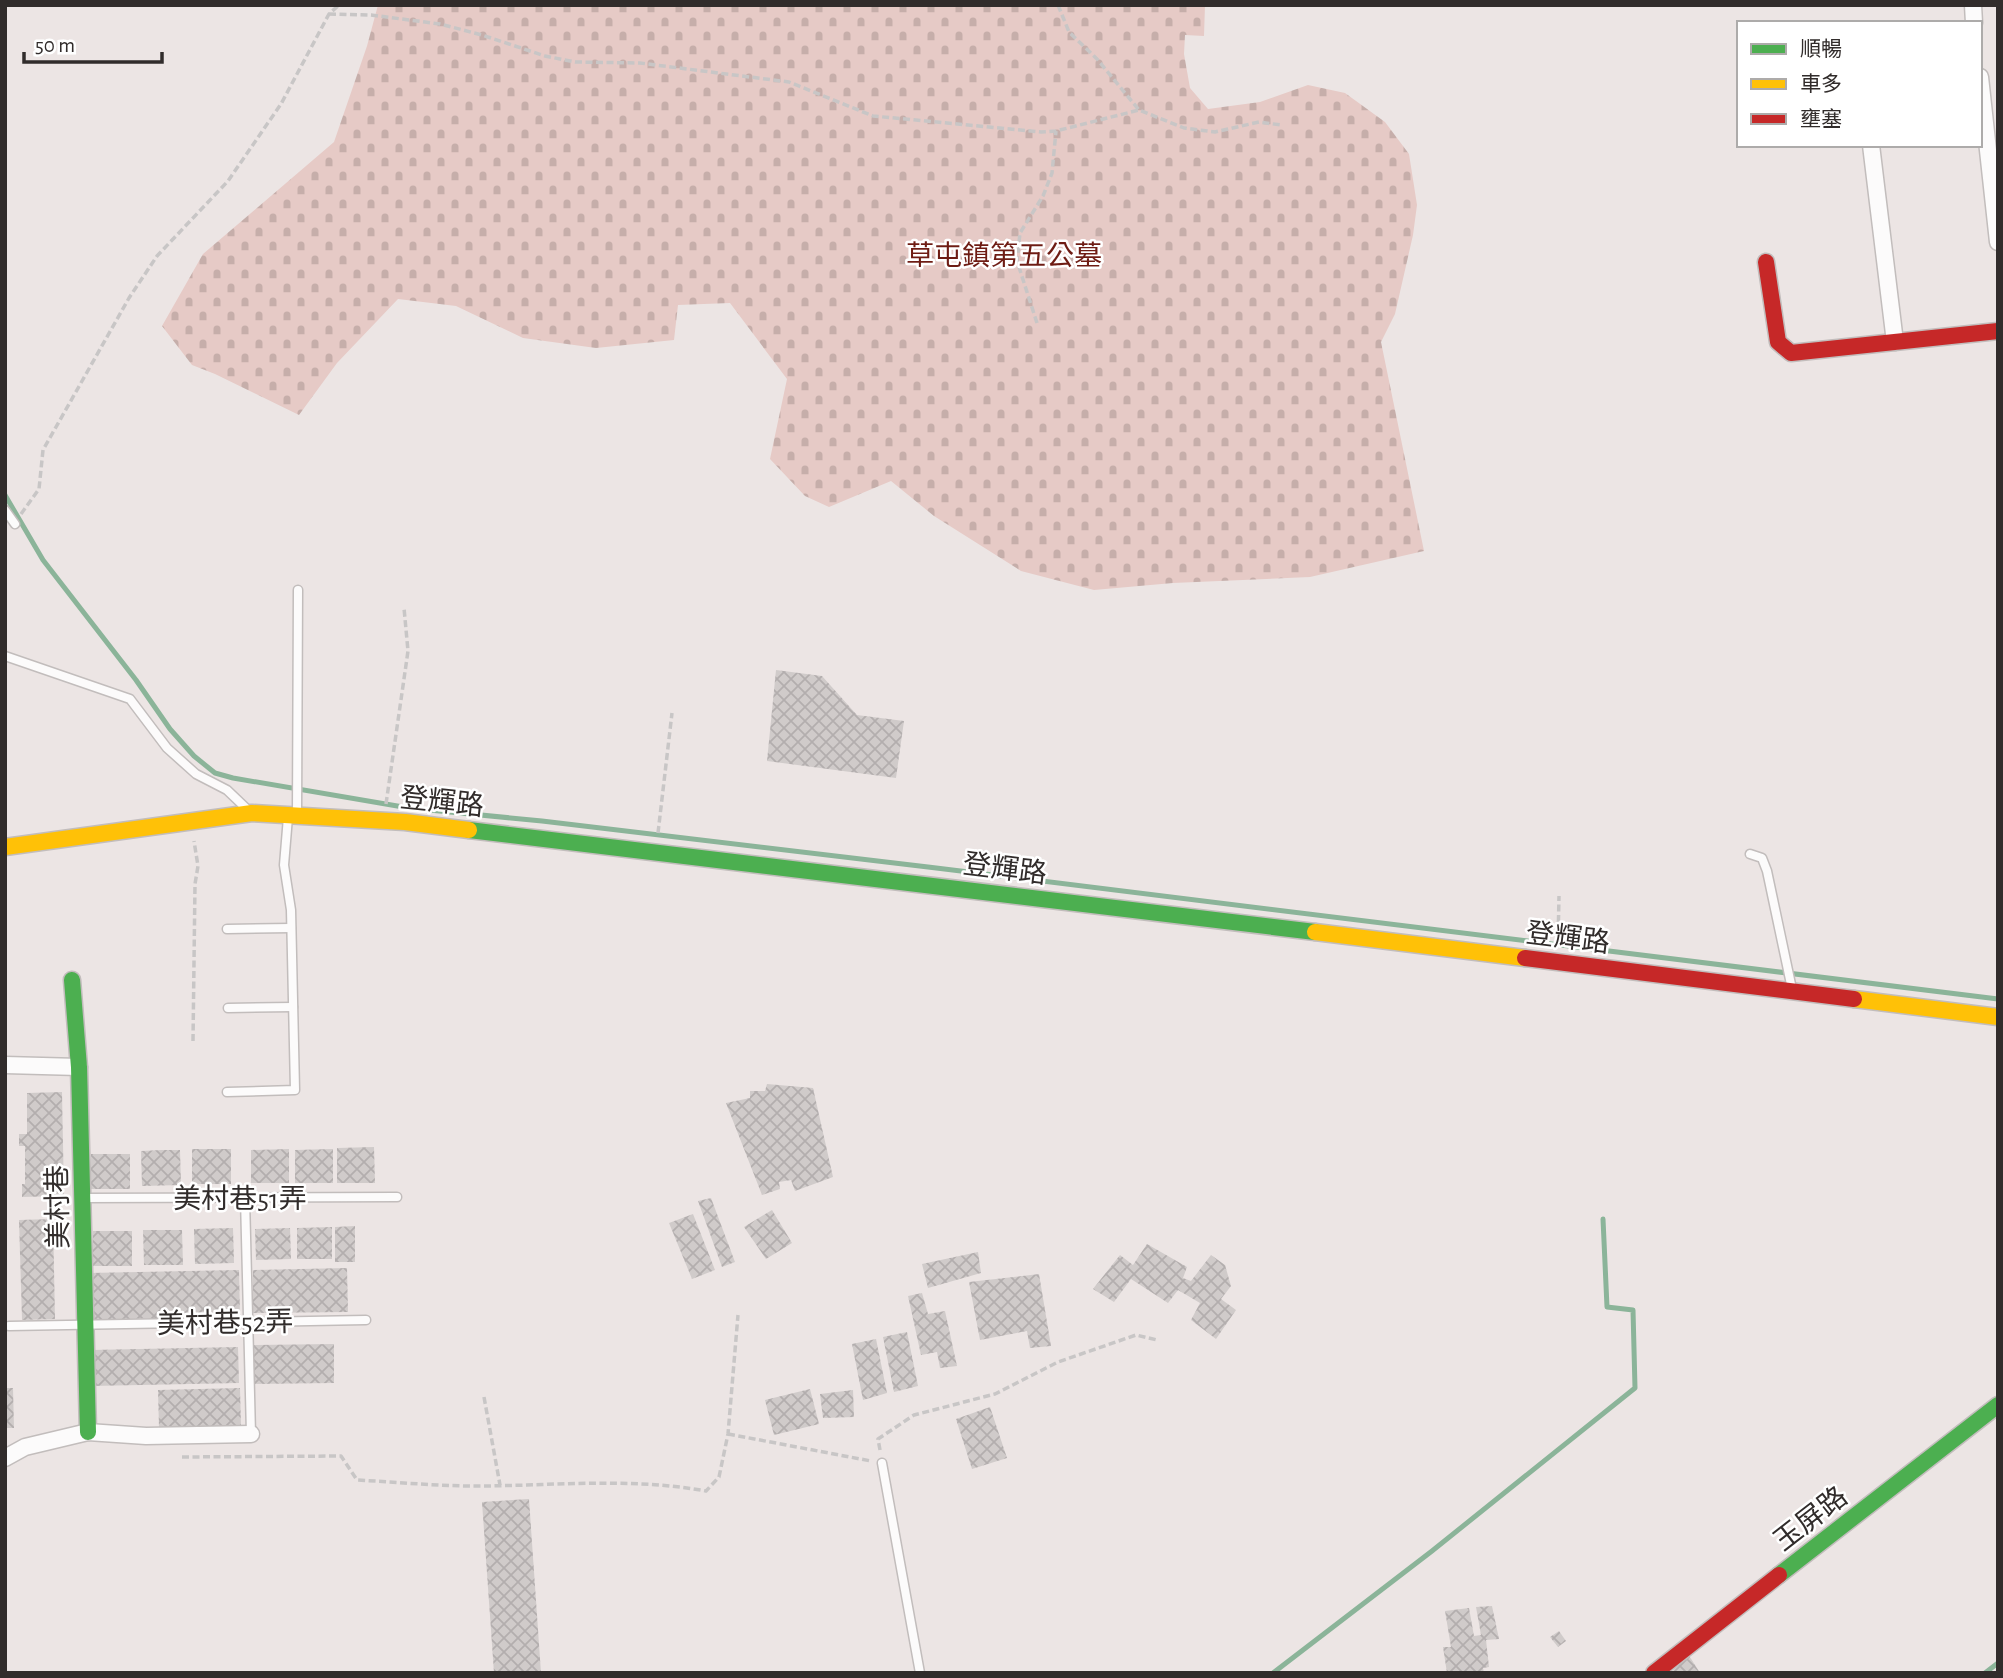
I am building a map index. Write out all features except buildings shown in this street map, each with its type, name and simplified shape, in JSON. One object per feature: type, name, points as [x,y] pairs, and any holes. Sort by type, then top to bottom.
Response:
[{"type":"street","points":[[1982,93],[1998,242]]},
{"type":"street","points":[[1871,147],[1895,342]]},
{"type":"street","points":[[1766,262],[1778,342],[1791,352],[1998,331]]},
{"type":"street","name":"登輝路","points":[[5,847],[252,813],[384,821],[1998,1017]]},
{"type":"street","name":"美村巷","points":[[72,981],[79,1067],[88,1432]]},
{"type":"street","points":[[5,1065],[79,1067]]},
{"type":"street","name":"玉屏路","points":[[1654,1673],[1998,1405]]},
{"type":"street","points":[[5,1458],[25,1447],[88,1432],[146,1436],[251,1434]]},
{"type":"lane","points":[[5,510],[15,524]]},
{"type":"lane","points":[[227,1091],[295,1090],[291,928],[284,865],[292,814],[298,590]]},
{"type":"lane","points":[[5,656],[130,699],[167,748],[196,774],[227,790],[252,813]]},
{"type":"lane","points":[[1750,854],[1762,858],[1767,871],[1793,992]]},
{"type":"lane","points":[[227,929],[291,928]]},
{"type":"lane","points":[[228,1008],[293,1007]]},
{"type":"lane","name":"美村巷51弄","points":[[83,1198],[397,1198]]},
{"type":"lane","points":[[245,1198],[251,1434]]},
{"type":"lane","name":"美村巷52弄","points":[[9,1326],[366,1320]]},
{"type":"lane","points":[[5,1447],[25,1447]]},
{"type":"lane","points":[[882,1463],[920,1673]]},
{"type":"path","points":[[15,524],[39,489],[43,450],[129,298],[157,256],[228,181],[281,104],[329,14],[339,5]]},
{"type":"path","points":[[1058,5],[1069,32],[1097,59],[1139,110],[1184,128],[1215,132],[1259,122],[1281,124]]},
{"type":"path","points":[[329,14],[370,15],[440,24],[575,62],[640,64],[789,82],[873,116],[1041,132],[1056,131],[1139,110]]},
{"type":"path","points":[[1037,323],[1017,261],[1020,233],[1043,196],[1052,173],[1056,131]]},
{"type":"path","points":[[384,821],[408,651],[404,608]]},
{"type":"path","points":[[656,852],[672,713]]},
{"type":"path","points":[[192,821],[198,866],[195,884],[193,1041]]},
{"type":"path","points":[[1556,962],[1559,896]]},
{"type":"path","points":[[182,1457],[341,1456],[356,1480],[500,1485],[597,1482],[667,1484],[706,1491],[719,1477],[728,1434],[738,1315]]},
{"type":"path","points":[[728,1434],[882,1463],[878,1439],[914,1415],[995,1394],[1058,1362],[1136,1335],[1157,1340]]},
{"type":"path","points":[[484,1396],[500,1485]]},
{"type":"green space","name":"草屯鎮第五公墓","points":[[378,5],[1205,5],[1204,36],[1185,35],[1184,54],[1190,88],[1208,109],[1260,102],[1308,85],[1345,93],[1385,122],[1409,154],[1417,205],[1413,235],[1395,314],[1381,342],[1424,551],[1310,577],[1173,583],[1094,590],[1021,571],[934,516],[891,481],[829,507],[805,496],[770,459],[787,379],[730,303],[678,305],[674,340],[596,348],[523,338],[456,306],[398,299],[337,363],[299,415],[192,365],[162,326],[203,254],[334,142]]},
{"type":"waterway","points":[[5,495],[43,560],[136,680],[170,729],[194,756],[215,773],[233,778],[409,808],[542,821],[928,867],[1998,999]]},
{"type":"waterway","points":[[1273,1673],[1432,1551],[1635,1388],[1633,1310],[1607,1307],[1603,1219]]},
{"type":"waterway","points":[[1985,1673],[1998,1663]]},
{"type":"traffic: fast","points":[[469,830],[1315,932]]},
{"type":"traffic: fast","points":[[72,980],[79,1067],[88,1432]]},
{"type":"traffic: fast","points":[[1779,1575],[1998,1405]]},
{"type":"traffic: slow","points":[[5,847],[252,813],[405,822],[469,830]]},
{"type":"traffic: slow","points":[[1315,932],[1525,958]]},
{"type":"traffic: slow","points":[[1854,999],[1998,1017]]},
{"type":"traffic: jam","points":[[1766,262],[1778,342],[1791,353],[1998,331]]},
{"type":"traffic: jam","points":[[1525,958],[1854,999]]},
{"type":"traffic: jam","points":[[1654,1673],[1779,1575]]}]
